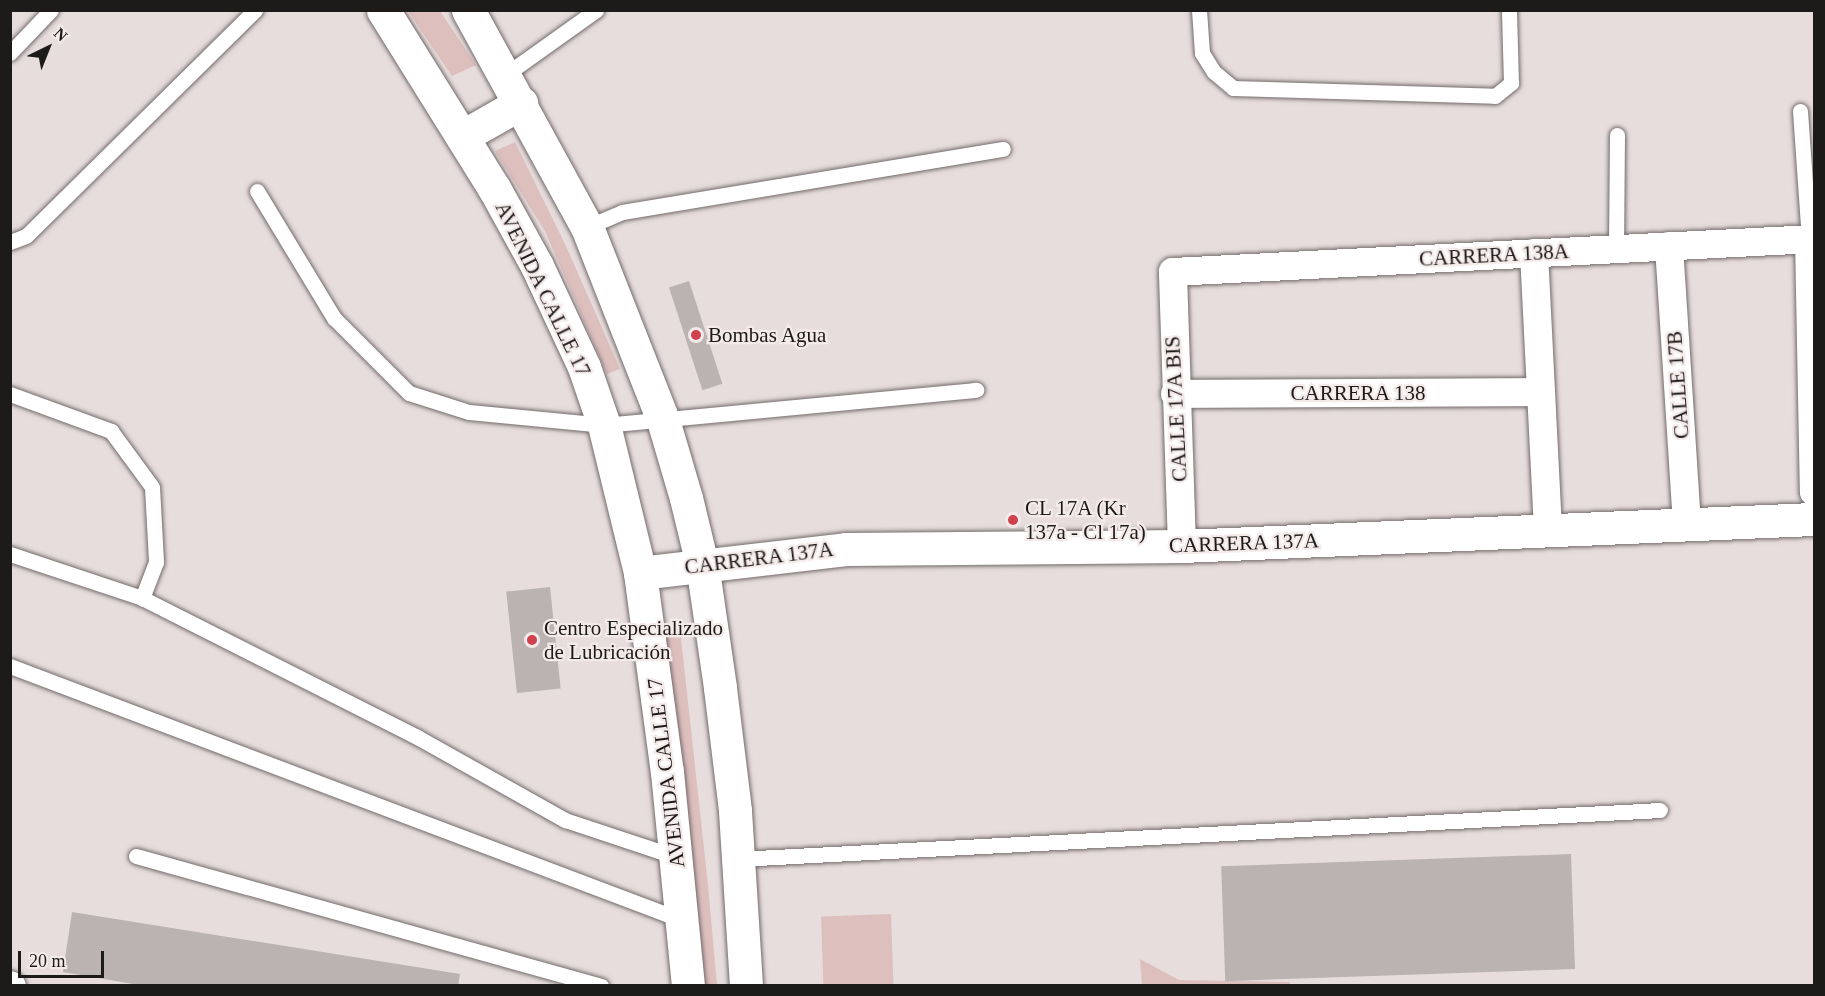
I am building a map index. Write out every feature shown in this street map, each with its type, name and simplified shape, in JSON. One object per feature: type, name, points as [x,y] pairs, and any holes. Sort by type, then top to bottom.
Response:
[{"type":"main road","name":"AVENIDA CALLE 17","points":[[383,10],[463,136],[561,315],[604,425],[640,573],[676,857],[688,986]]},
{"type":"main road","points":[[468,10],[587,227],[663,420],[702,564],[720,688],[738,859],[746,986]]},
{"type":"main road","points":[[463,136],[521,103]]},
{"type":"main road","name":"CARRERA 137A","points":[[640,573],[846,549],[1182,546],[1815,519]]},
{"type":"street","name":"CARRERA 138A","points":[[1173,272],[1812,239]]},
{"type":"street","points":[[1812,239],[1815,492]]},
{"type":"street","name":"CALLE 17B","points":[[1669,246],[1687,525]]},
{"type":"street","points":[[1534,253],[1548,531]]},
{"type":"street","name":"CALLE 17A BIS","points":[[1173,272],[1175,394],[1182,546]]},
{"type":"street","name":"CARRERA 138","points":[[1175,394],[1541,392]]},
{"type":"lane","points":[[10,53],[51,10]]},
{"type":"lane","points":[[10,243],[26,236],[255,10]]},
{"type":"lane","points":[[505,75],[596,10]]},
{"type":"lane","points":[[1199,10],[1202,52],[1214,72],[1233,88],[1477,96],[1495,96],[1511,83],[1509,10]]},
{"type":"lane","points":[[1800,111],[1812,239]]},
{"type":"lane","points":[[1616,249],[1617,135]]},
{"type":"lane","points":[[587,227],[622,213],[1003,149]]},
{"type":"lane","points":[[257,191],[334,318],[409,393],[469,412],[604,425],[976,390]]},
{"type":"lane","points":[[10,394],[111,431],[152,486],[156,561],[142,598]]},
{"type":"lane","points":[[10,554],[142,598],[417,737],[565,820],[676,857]]},
{"type":"lane","points":[[10,666],[682,920]]},
{"type":"lane","points":[[738,859],[1660,810]]},
{"type":"lane","points":[[136,856],[601,986]]},
{"type":"shaded area","points":[[408,11],[440,11],[476,65],[452,76]]},
{"type":"shaded area","points":[[515,142],[566,246],[620,369],[607,374],[545,231],[495,151]]},
{"type":"shaded area","points":[[680,629],[717,985],[696,985],[657,631]]},
{"type":"shaded area","points":[[891,914],[893,985],[823,986],[821,916]]},
{"type":"shaded area","points":[[1140,959],[1179,980],[1290,982],[1290,985],[1142,985]]},
{"type":"building","name":"Bombas Agua","points":[[689,281],[722,384],[702,390],[669,287]]},
{"type":"building","name":"Centro Especializado de Lubricación","points":[[550,587],[561,688],[517,693],[506,592]]},
{"type":"building","points":[[1571,854],[1575,969],[1225,981],[1221,866]]},
{"type":"building","points":[[72,912],[460,974],[458,986],[145,986],[63,972]]},
{"type":"place","name":"Bombas Agua","points":[[696,335]]},
{"type":"place","name":"CL 17A (Kr 137a - Cl 17a)","points":[[1013,520]]},
{"type":"place","name":"Centro Especializado de Lubricación","points":[[532,640]]}]
